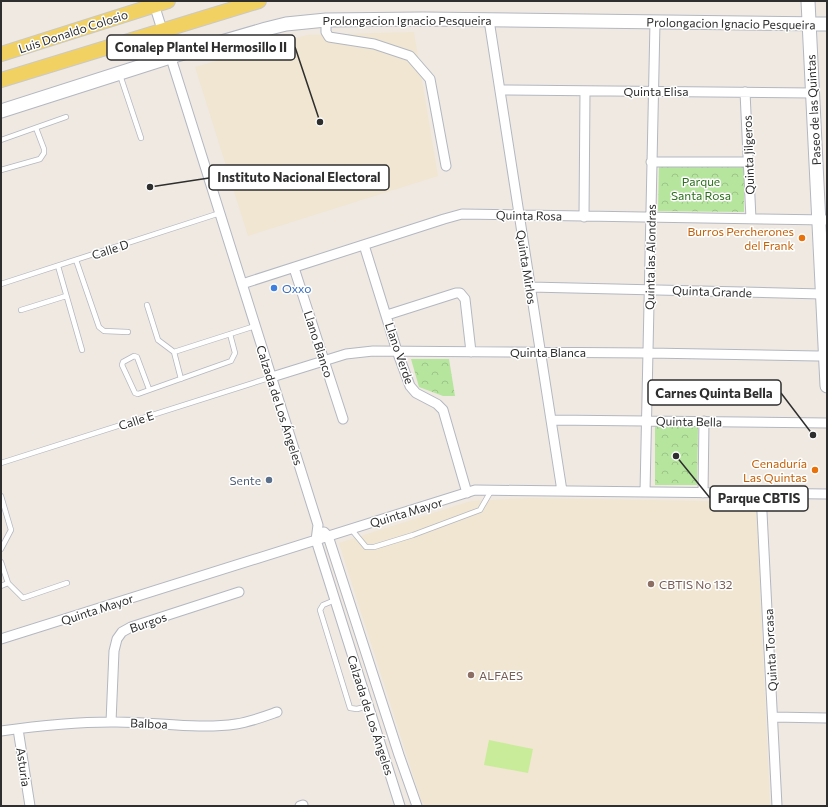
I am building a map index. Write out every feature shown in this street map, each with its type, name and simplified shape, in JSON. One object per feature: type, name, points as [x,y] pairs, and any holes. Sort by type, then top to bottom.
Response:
[{"type":"main road","name":"Luis Donaldo Colosio","points":[[1,54],[153,3],[168,1]]},
{"type":"main road","name":"Luis Donaldo Colosio","points":[[1,80],[259,1]]},
{"type":"street","name":"Paseo de las Quintas","points":[[808,1],[812,93],[823,220],[822,294],[827,386]]},
{"type":"street","name":"Calzada de Los Ángeles","points":[[153,3],[318,525],[328,536],[417,806]]},
{"type":"street","name":"Prolongacion Ignacio Pesqueira","points":[[1,111],[170,57],[286,24],[326,20],[489,20],[827,24]]},
{"type":"street","points":[[326,20],[326,32],[329,37],[374,44],[410,56],[430,79],[446,166]]},
{"type":"street","name":"Quinta Mirlos","points":[[489,20],[562,491]]},
{"type":"street","name":"Quinta las Alondras","points":[[645,492],[655,22]]},
{"type":"street","name":"Quinta Elisa","points":[[500,90],[812,93]]},
{"type":"street","points":[[584,217],[585,91]]},
{"type":"street","name":"Quinta Jilgeros","points":[[746,92],[751,219]]},
{"type":"street","points":[[651,162],[748,162]]},
{"type":"street","name":"Quinta Rosa","points":[[242,284],[454,216],[470,214],[823,220]]},
{"type":"street","name":"Llano Verde","points":[[364,245],[397,351],[412,390],[438,404],[443,410],[467,493]]},
{"type":"street","name":"Llano Blanco","points":[[294,268],[343,419]]},
{"type":"street","name":"Quinta Grande","points":[[530,287],[822,294]]},
{"type":"street","points":[[387,315],[460,293],[465,299],[471,352]]},
{"type":"street","name":"Quinta Blanca","points":[[272,378],[346,354],[373,351],[826,355]]},
{"type":"street","name":"Quinta Bella","points":[[551,420],[827,423]]},
{"type":"street","points":[[703,493],[704,421]]},
{"type":"street","name":"Quinta Mayor","points":[[1,639],[475,490],[827,494]]},
{"type":"street","name":"Quinta Torcasa","points":[[761,493],[777,806]]},
{"type":"street","name":"Calzada de Los Ángeles","points":[[318,525],[316,540],[400,806]]},
{"type":"street","name":"Burgos","points":[[111,722],[114,651],[117,639],[122,632],[131,627],[239,592]]},
{"type":"street","name":"Balboa","points":[[1,731],[64,724],[111,722],[214,726],[236,724],[254,720],[277,712]]},
{"type":"street","points":[[773,717],[827,718]]},
{"type":"street","name":"Asturia","points":[[18,729],[30,806]]},
{"type":"lane","points":[[120,73],[141,138]]},
{"type":"lane","points":[[1,140],[66,117]]},
{"type":"lane","points":[[1,170],[40,159],[44,153],[44,149],[36,128]]},
{"type":"lane","name":"Calle D","points":[[1,284],[220,213]]},
{"type":"lane","points":[[76,260],[99,327],[104,331],[128,332]]},
{"type":"lane","points":[[58,266],[82,350]]},
{"type":"lane","points":[[22,310],[66,296]]},
{"type":"lane","points":[[147,305],[158,340],[174,352],[181,379]]},
{"type":"lane","points":[[174,352],[255,326]]},
{"type":"lane","points":[[149,389],[137,357],[134,356],[123,362],[122,365],[135,393],[138,394],[231,361],[235,353],[230,334]]},
{"type":"lane","name":"Calle E","points":[[1,463],[272,378]]},
{"type":"lane","points":[[351,529],[366,547],[374,547],[413,536],[480,510],[491,490]]},
{"type":"lane","points":[[1,496],[11,530],[1,549]]},
{"type":"lane","points":[[1,562],[8,583],[23,598],[67,583]]},
{"type":"lane","points":[[1,586],[8,583]]},
{"type":"lane","points":[[335,600],[323,605],[320,610],[350,708],[357,709],[368,706]]},
{"type":"shaded area","points":[[414,32],[438,176],[248,236],[195,67],[307,35]]},
{"type":"shaded area","points":[[530,498],[754,502],[756,505],[770,806],[426,806],[421,800],[339,543],[471,501]]},
{"type":"green space","name":"Parque Santa Rosa","points":[[659,165],[744,165],[744,212],[658,211]]},
{"type":"green space","points":[[411,359],[449,359],[455,396],[443,396],[419,387]]},
{"type":"green space","points":[[655,427],[698,427],[697,485],[655,485]]},
{"type":"green space","points":[[489,740],[533,749],[528,773],[484,765]]},
{"type":"place","name":"Conalep Plantel Hermosillo II","points":[[320,122]]},
{"type":"place","name":"Instituto Nacional Electoral","points":[[150,187]]},
{"type":"place","name":"Burros Percherones del Frank","points":[[802,238]]},
{"type":"place","name":"Oxxo","points":[[274,288]]},
{"type":"place","name":"Carnes Quinta Bella","points":[[813,435]]},
{"type":"place","name":"Parque CBTIS","points":[[676,456]]},
{"type":"place","name":"Cenaduría Las Quintas","points":[[815,470]]},
{"type":"place","name":"Sente","points":[[269,480]]},
{"type":"place","name":"CBTIS No 132","points":[[651,584]]},
{"type":"place","name":"ALFAES","points":[[471,675]]}]
